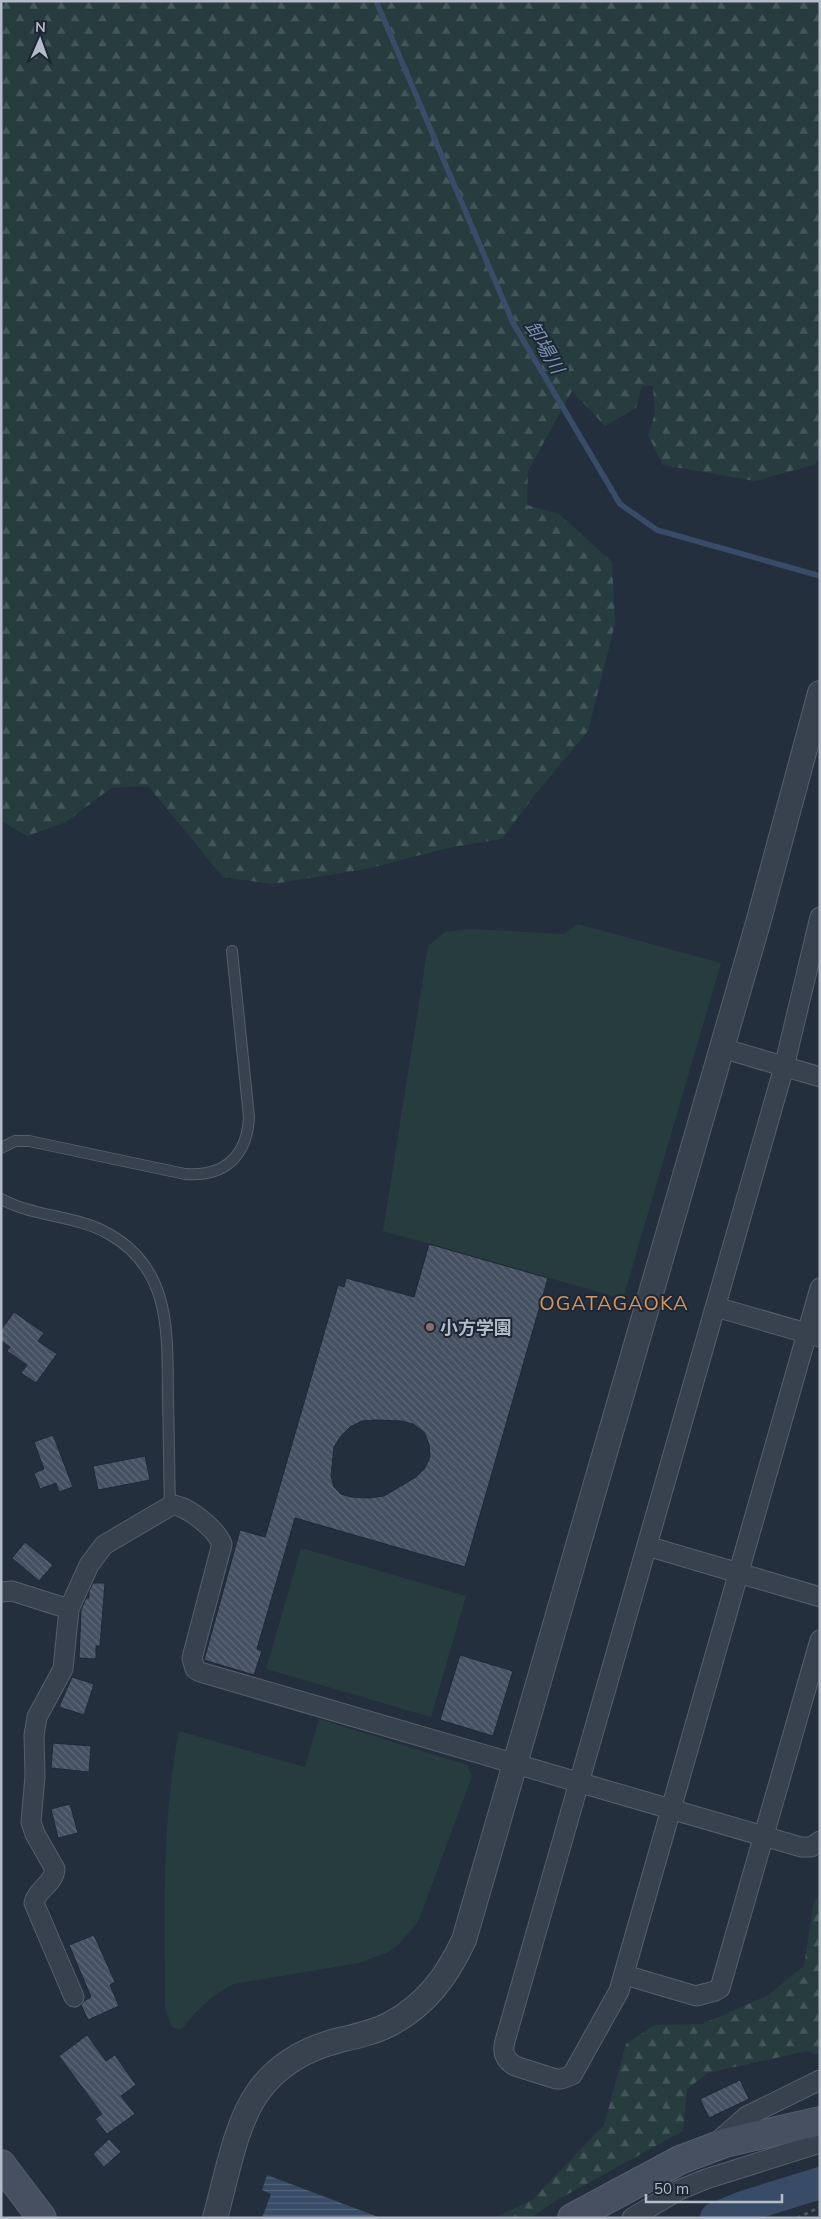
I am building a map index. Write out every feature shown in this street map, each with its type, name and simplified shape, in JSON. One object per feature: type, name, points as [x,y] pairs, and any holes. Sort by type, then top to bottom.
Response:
[{"type":"main road","points":[[572,2218],[638,2180],[708,2149],[752,2136],[820,2121]]},
{"type":"main road","points":[[1,2164],[38,2213]]},
{"type":"street","points":[[215,2218],[245,2114],[258,2092],[273,2074],[293,2058],[315,2047],[390,2025],[406,2015],[435,1989],[452,1966],[464,1940],[722,1048],[820,693]]},
{"type":"street","points":[[820,917],[813,985],[784,1067],[503,2047],[506,2059],[515,2066],[561,2079],[572,2075],[619,1991],[739,1573],[813,1336],[820,1288]]},
{"type":"street","points":[[722,1048],[820,1077]]},
{"type":"street","points":[[716,1307],[813,1336]]},
{"type":"street","points":[[74,1997],[35,1908],[35,1898],[52,1881],[55,1870],[35,1834],[31,1822],[35,1775],[34,1726],[41,1708],[63,1669],[70,1609],[89,1565],[104,1545],[170,1506],[178,1506],[185,1509],[213,1530],[219,1536],[222,1544],[192,1658],[195,1670],[804,1847],[814,1846],[820,1841]]},
{"type":"street","points":[[647,1546],[820,1597]]},
{"type":"street","points":[[1,1592],[12,1591],[70,1609]]},
{"type":"street","points":[[625,1975],[696,1996],[718,1990],[721,1985],[820,1640]]},
{"type":"street","points":[[708,2149],[747,2116],[820,2080]]},
{"type":"street","points":[[632,2218],[679,2190],[706,2179],[820,2144]]},
{"type":"lane","points":[[1,1148],[15,1141],[29,1141],[192,1174],[213,1172],[226,1166],[244,1145],[248,1131],[232,952]]},
{"type":"lane","points":[[1,1199],[14,1206],[78,1222],[110,1234],[136,1256],[155,1283],[165,1315],[167,1332],[170,1506]]},
{"type":"path","points":[[797,2218],[820,2207]]},
{"type":"green space","points":[[1,1],[820,1],[820,460],[813,465],[755,481],[663,465],[648,435],[655,414],[653,386],[642,386],[636,408],[605,426],[572,391],[528,471],[527,505],[559,514],[612,562],[615,624],[588,731],[533,797],[502,839],[452,847],[366,869],[272,884],[223,877],[148,786],[111,788],[66,822],[27,836],[1,821]]},
{"type":"green space","points":[[578,924],[721,963],[623,1299],[383,1231],[428,946],[445,932],[471,929],[565,934]]},
{"type":"green space","points":[[301,1548],[466,1596],[431,1717],[266,1669]]},
{"type":"green space","points":[[319,1719],[467,1765],[472,1776],[417,1923],[398,1945],[386,1953],[359,1963],[234,1984],[218,1993],[205,2004],[181,2030],[172,2027],[165,2009],[165,1870],[169,1800],[179,1731],[305,1767]]},
{"type":"green space","points":[[820,1894],[820,2056],[807,2051],[708,2073],[687,2089],[683,2131],[559,2199],[530,2218],[494,2218],[532,2200],[604,2125],[626,2044],[654,2025],[702,2024],[767,1996],[804,1966],[814,1901]]},
{"type":"water","points":[[267,2175],[381,2218],[262,2218],[271,2194],[262,2190]]},
{"type":"building","points":[[429,1244],[548,1278],[465,1567],[295,1518],[257,1649],[262,1651],[254,1675],[204,1660],[240,1530],[265,1537],[338,1285],[344,1287],[346,1278],[414,1297]],"holes":[[[362,1421],[401,1421],[413,1424],[424,1432],[429,1444],[430,1457],[425,1468],[416,1477],[384,1496],[368,1498],[351,1497],[341,1494],[334,1487],[331,1476],[334,1447],[341,1436],[350,1427]]]},
{"type":"building","points":[[14,1312],[44,1333],[38,1341],[57,1354],[36,1383],[21,1373],[27,1365],[7,1351],[10,1347],[1,1341],[1,1330]]},
{"type":"building","points":[[53,1435],[73,1487],[59,1492],[56,1483],[40,1489],[34,1473],[44,1469],[34,1442]]},
{"type":"building","points":[[145,1456],[150,1480],[98,1490],[93,1466]]},
{"type":"building","points":[[25,1542],[53,1565],[39,1581],[12,1558]]},
{"type":"building","points":[[93,1583],[105,1583],[100,1646],[96,1646],[96,1659],[79,1658],[81,1610],[86,1598],[89,1598],[89,1591]]},
{"type":"building","points":[[460,1655],[513,1671],[493,1736],[440,1720]]},
{"type":"building","points":[[72,1677],[94,1684],[84,1715],[59,1707]]},
{"type":"building","points":[[53,1743],[91,1746],[89,1772],[51,1768]]},
{"type":"building","points":[[70,1804],[78,1833],[58,1838],[51,1809]]},
{"type":"building","points":[[94,1935],[115,1982],[110,1985],[119,2006],[88,2020],[81,2005],[91,1997],[69,1945]]},
{"type":"building","points":[[87,2035],[106,2061],[115,2055],[136,2085],[121,2096],[135,2114],[107,2134],[95,2119],[102,2114],[59,2056]]},
{"type":"building","points":[[740,2080],[749,2099],[709,2118],[700,2099]]},
{"type":"building","points":[[109,2139],[121,2152],[104,2167],[93,2154]]},
{"type":"waterway","name":"卸場川","points":[[376,1],[513,323],[620,504],[657,530],[820,576]]},
{"type":"waterway","points":[[716,2218],[743,2207],[820,2183]]},
{"type":"place","name":"小方学園","points":[[430,1327]]},
{"type":"district","name":"OGATAGAOKA","points":[[614,1302]]}]
